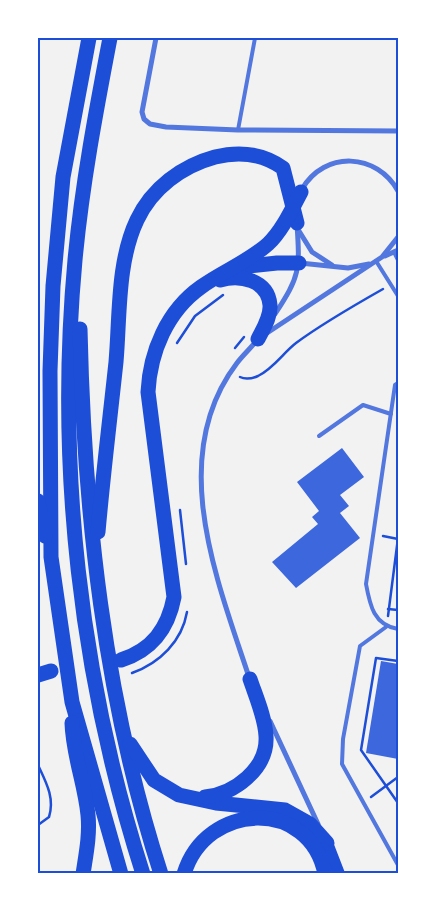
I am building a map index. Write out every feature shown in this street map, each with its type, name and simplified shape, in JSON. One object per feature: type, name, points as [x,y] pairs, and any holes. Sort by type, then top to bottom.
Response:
[{"type":"highway","points":[[51,557],[50,371],[53,286],[63,177],[89,38]]},
{"type":"highway","points":[[110,38],[89,148],[75,260],[70,348],[69,416],[74,518],[82,604],[97,697],[124,815],[143,874]]},
{"type":"highway","points":[[89,148],[80,332],[82,430],[96,558],[116,694],[131,772],[161,874]]},
{"type":"highway","points":[[96,558],[123,281],[128,246],[145,205],[156,192],[182,172],[204,160],[243,153],[260,156],[283,168],[297,223]]},
{"type":"highway","points":[[121,660],[151,645],[166,627],[173,605],[174,587],[150,419],[149,373],[154,353],[164,330],[178,307],[200,287],[236,268],[270,242],[301,192]]},
{"type":"highway","points":[[236,268],[269,263],[300,263]]},
{"type":"highway","points":[[200,287],[230,277],[248,279],[260,285],[270,305],[268,316],[252,338]]},
{"type":"highway","points":[[38,500],[51,557],[72,702],[73,744],[89,828],[83,874]]},
{"type":"highway","points":[[38,671],[51,671],[38,675]]},
{"type":"highway","points":[[179,795],[216,796],[231,790],[245,781],[253,771],[263,752],[266,738],[250,679]]},
{"type":"highway","points":[[72,702],[121,874]]},
{"type":"highway","points":[[125,736],[154,780],[179,795],[216,803],[285,810],[310,824],[327,843]]},
{"type":"highway","points":[[184,874],[188,861],[198,846],[211,834],[227,823],[244,818],[260,817],[278,820],[300,832],[316,849],[325,874]]},
{"type":"main road","points":[[327,843],[338,874]]},
{"type":"street","points":[[156,38],[142,112],[144,120],[150,124],[166,127],[238,130],[398,131]]},
{"type":"street","points":[[327,843],[250,679],[210,555],[204,518],[204,448],[210,416],[230,374],[252,338],[293,285],[300,263],[297,206],[301,192],[310,179],[321,169],[332,164],[348,161],[363,162],[376,168],[390,179],[398,192]]},
{"type":"street","points":[[297,223],[304,242],[312,252],[327,263],[345,267]]},
{"type":"street","points":[[300,263],[360,267],[376,261],[389,250],[398,236]]},
{"type":"street","points":[[252,338],[376,261],[396,251]]},
{"type":"lane","points":[[238,130],[255,38]]},
{"type":"lane","points":[[396,251],[398,260]]},
{"type":"lane","points":[[376,261],[398,296]]},
{"type":"lane","points":[[398,383],[395,385],[366,584],[369,601],[375,614],[386,627],[398,629]]},
{"type":"lane","points":[[319,436],[364,405],[391,414]]},
{"type":"lane","points":[[386,627],[360,646],[343,739],[342,764],[394,853],[398,865]]},
{"type":"lane","points":[[394,853],[398,850]]},
{"type":"path","points":[[230,374],[246,380],[258,376],[274,366],[294,344],[323,324],[391,285]]},
{"type":"path","points":[[174,346],[195,316],[205,307],[231,291]]},
{"type":"path","points":[[234,349],[252,338]]},
{"type":"path","points":[[179,508],[187,568]]},
{"type":"path","points":[[386,627],[398,538]]},
{"type":"path","points":[[388,609],[398,610]]},
{"type":"path","points":[[126,676],[142,670],[167,651],[184,626],[188,610]]},
{"type":"path","points":[[398,661],[376,658],[361,750],[398,803]]},
{"type":"path","points":[[38,764],[48,787],[51,802],[49,817],[38,825]]},
{"type":"path","points":[[364,802],[398,777]]},
{"type":"building","points":[[342,448],[364,477],[340,495],[349,506],[340,513],[360,538],[296,588],[272,562],[318,524],[312,517],[319,511],[297,482]]},
{"type":"building","points":[[381,661],[398,664],[398,759],[366,753]]}]
